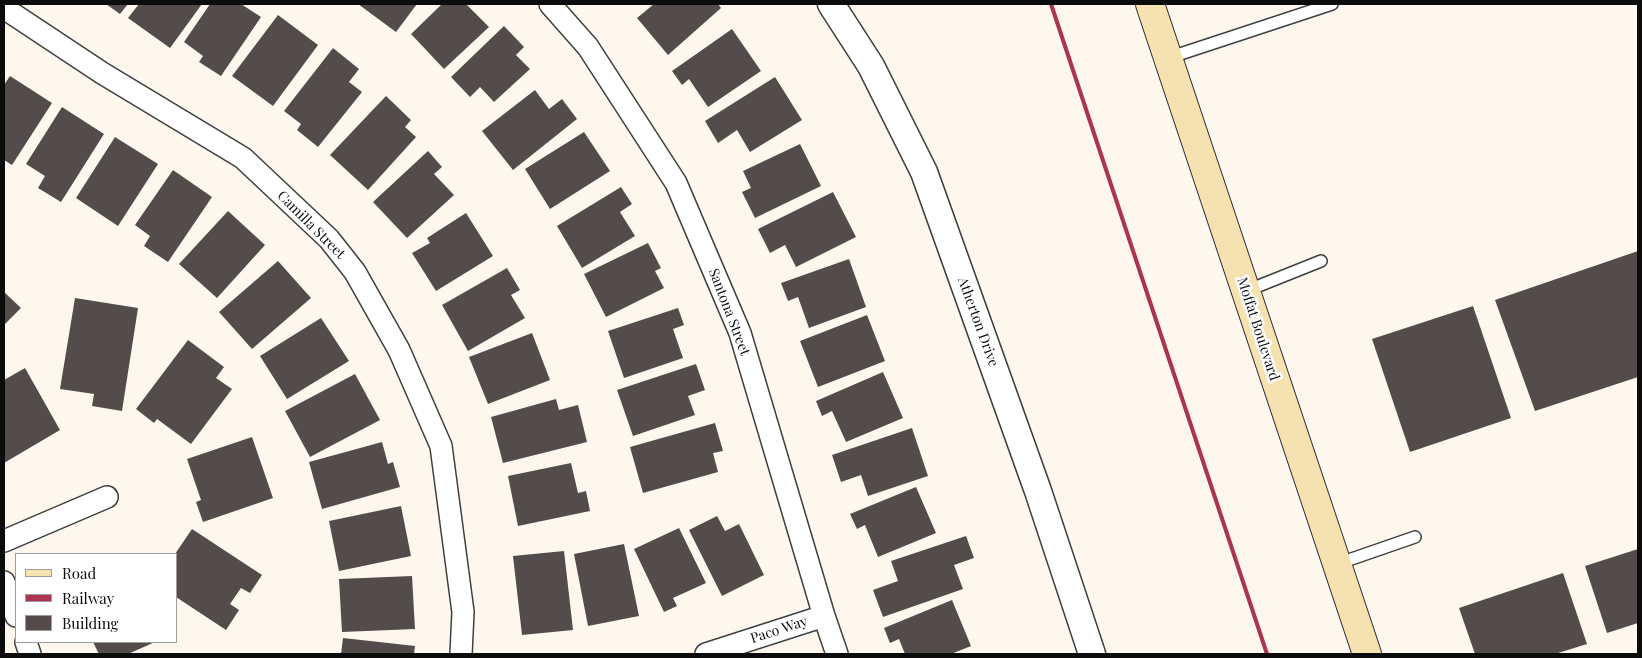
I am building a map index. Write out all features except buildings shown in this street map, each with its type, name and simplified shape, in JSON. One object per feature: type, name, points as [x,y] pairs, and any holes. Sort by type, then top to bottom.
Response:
[{"type":"main road","name":"Moffat Boulevard","points":[[1150,4],[1366,654]]},
{"type":"street","name":"Santona Street","points":[[550,4],[588,47],[676,183],[740,333],[837,654]]},
{"type":"street","name":"Atherton Drive","points":[[831,4],[871,66],[924,172],[1038,491],[1092,654]]},
{"type":"street","name":"Camilla Street","points":[[4,8],[102,73],[242,158],[329,239],[355,272],[399,350],[441,446],[463,612],[462,654]]},
{"type":"street","points":[[4,540],[106,498]]},
{"type":"street","points":[[4,582],[15,613]]},
{"type":"street","name":"Paco Way","points":[[706,654],[824,616]]},
{"type":"lane","points":[[1168,58],[1332,4]]},
{"type":"lane","points":[[1246,291],[1321,262]]},
{"type":"lane","points":[[1337,564],[1415,536]]},
{"type":"railway","points":[[1051,4],[1267,654]]}]
